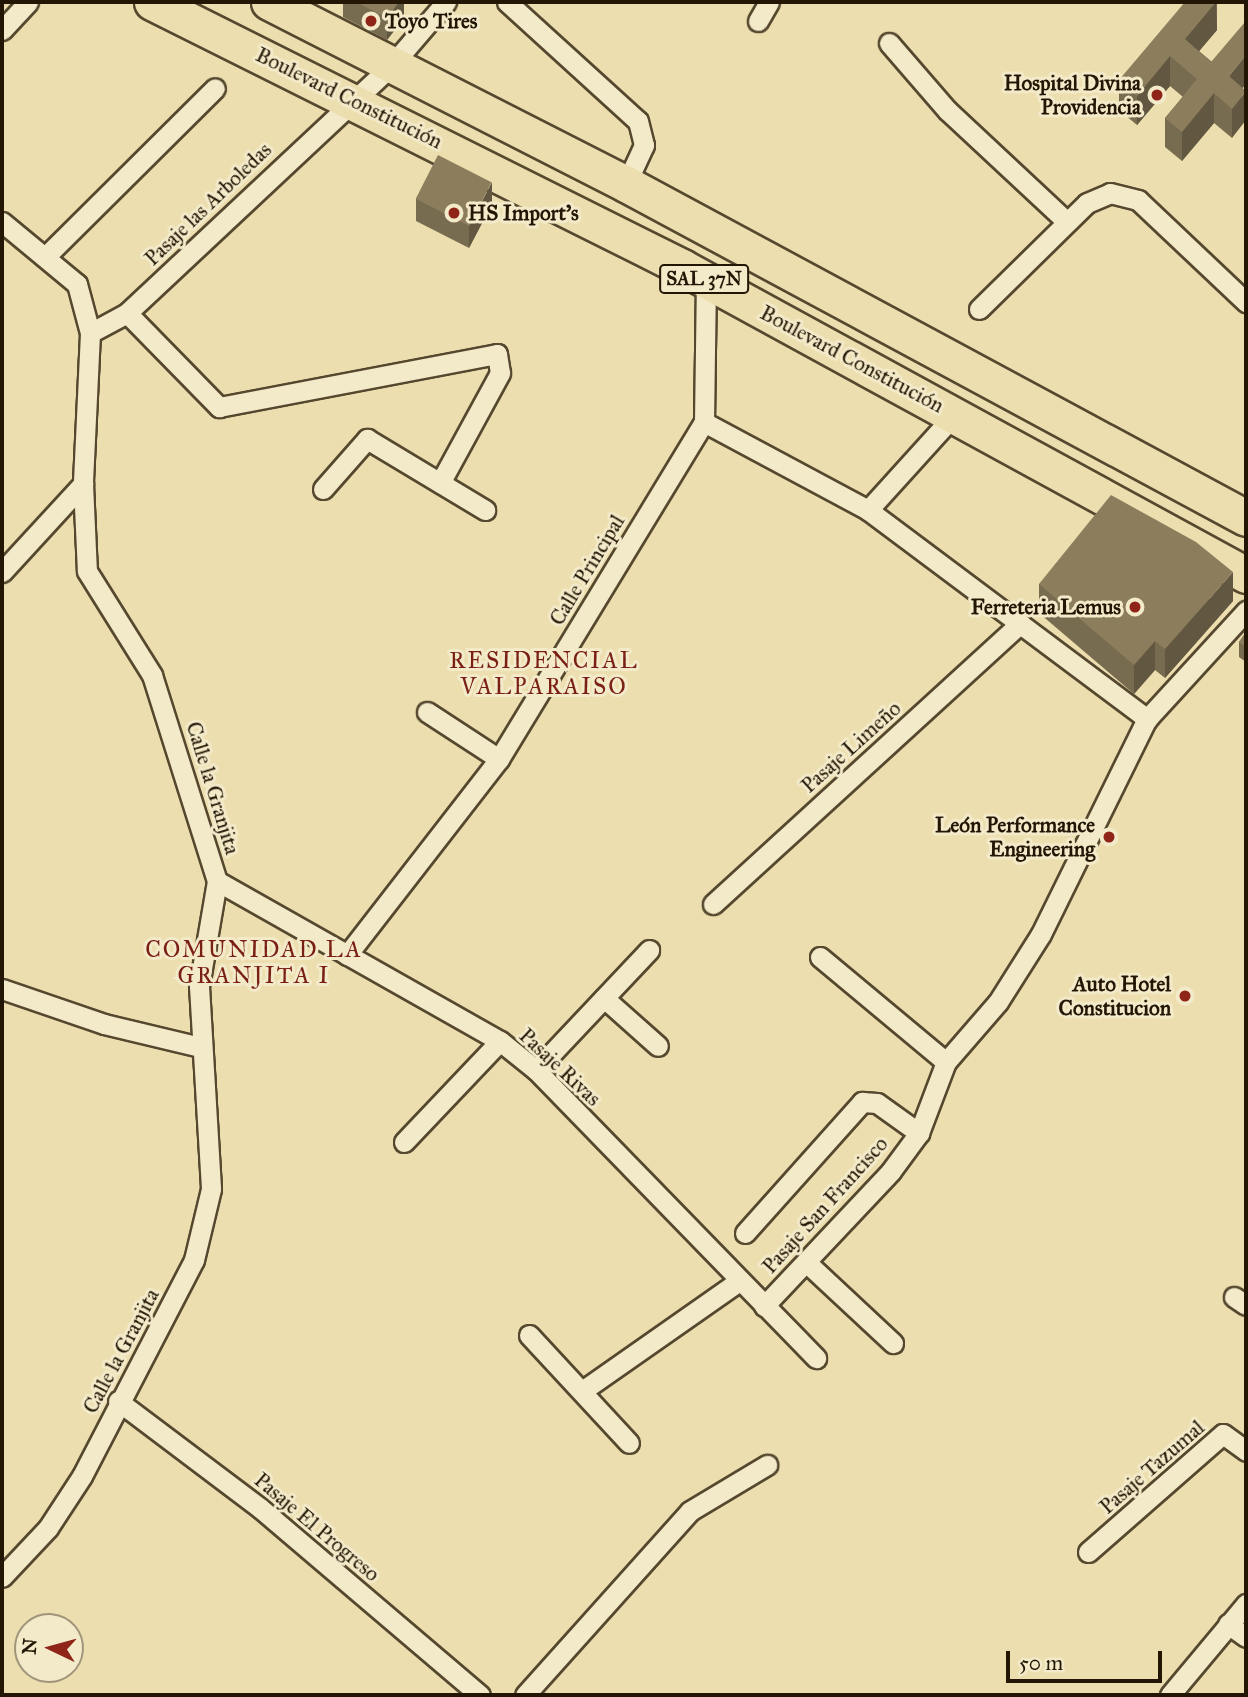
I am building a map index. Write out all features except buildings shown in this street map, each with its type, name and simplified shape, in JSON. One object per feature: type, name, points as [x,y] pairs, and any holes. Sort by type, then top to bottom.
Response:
[{"type":"highway","name":"Boulevard Constitución","points":[[152,2],[351,97],[706,280],[1246,575]]},
{"type":"highway","name":"SAL 37N","points":[[269,2],[314,11],[390,66],[626,184],[1246,518]]},
{"type":"street","points":[[2,30],[28,2]]},
{"type":"street","name":"Pasaje las Arboledas","points":[[90,333],[127,313],[351,97],[390,66],[446,2]]},
{"type":"street","points":[[507,2],[638,121],[643,145],[626,184]]},
{"type":"street","points":[[758,22],[769,2]]},
{"type":"street","points":[[889,43],[947,110],[1066,222]]},
{"type":"street","points":[[48,254],[215,88]]},
{"type":"street","points":[[979,309],[1087,203],[1124,193],[1245,298]]},
{"type":"street","name":"Calle la Granjita","points":[[2,222],[48,254],[77,284],[90,333],[83,484],[87,571],[152,675],[217,881],[199,986],[200,1047],[211,1189],[197,1248],[155,1342],[118,1401],[82,1476],[48,1528],[3,1575]]},
{"type":"street","points":[[706,280],[704,422],[868,510],[1147,719]]},
{"type":"street","points":[[127,313],[219,407],[497,354],[500,373],[440,483]]},
{"type":"street","points":[[868,510],[955,414]]},
{"type":"street","name":"Calle Principal","points":[[347,955],[499,759],[704,422]]},
{"type":"street","points":[[323,489],[367,439],[485,510]]},
{"type":"street","points":[[2,572],[83,484]]},
{"type":"street","name":"Pasaje San Francisco","points":[[764,1306],[919,1133],[946,1062],[998,1002],[1041,934],[1147,719],[1246,611]]},
{"type":"street","name":"Pasaje Limeño","points":[[713,904],[1020,624]]},
{"type":"street","points":[[427,712],[499,759]]},
{"type":"street","name":"Pasaje Rivas","points":[[217,881],[500,1041],[536,1070],[739,1282],[816,1358]]},
{"type":"street","points":[[536,1070],[649,950]]},
{"type":"street","points":[[820,957],[946,1062]]},
{"type":"street","points":[[2,989],[104,1024],[200,1047]]},
{"type":"street","points":[[604,998],[658,1046]]},
{"type":"street","points":[[404,1142],[500,1041]]},
{"type":"street","name":"Pasaje San Francisco","points":[[745,1233],[862,1102],[877,1103],[919,1133]]},
{"type":"street","points":[[806,1262],[893,1343]]},
{"type":"street","points":[[582,1391],[739,1282]]},
{"type":"street","points":[[529,1335],[629,1443]]},
{"type":"street","name":"Pasaje El Progreso","points":[[118,1401],[260,1508],[480,1695]]},
{"type":"street","name":"Pasaje Tazumal","points":[[1088,1552],[1223,1434],[1246,1451]]},
{"type":"street","points":[[524,1695],[690,1511],[767,1465]]},
{"type":"street","points":[[1170,1695],[1246,1604]]},
{"type":"street","points":[[1228,1624],[1246,1637]]},
{"type":"place","name":"Toyo Tires","points":[[371,21]]},
{"type":"place","name":"Hospital Divina Providencia","points":[[1157,95]]},
{"type":"place","name":"HS Import's","points":[[454,213]]},
{"type":"place","name":"Ferreteria Lemus","points":[[1135,607]]},
{"type":"place","name":"León Performance Engineering","points":[[1109,837]]},
{"type":"place","name":"Auto Hotel Constitucion","points":[[1185,996]]},
{"type":"district","name":"RESIDENCIAL VALPARAISO","points":[[544,673]]},
{"type":"district","name":"COMUNIDAD LA GRANJITA I","points":[[254,962]]}]
